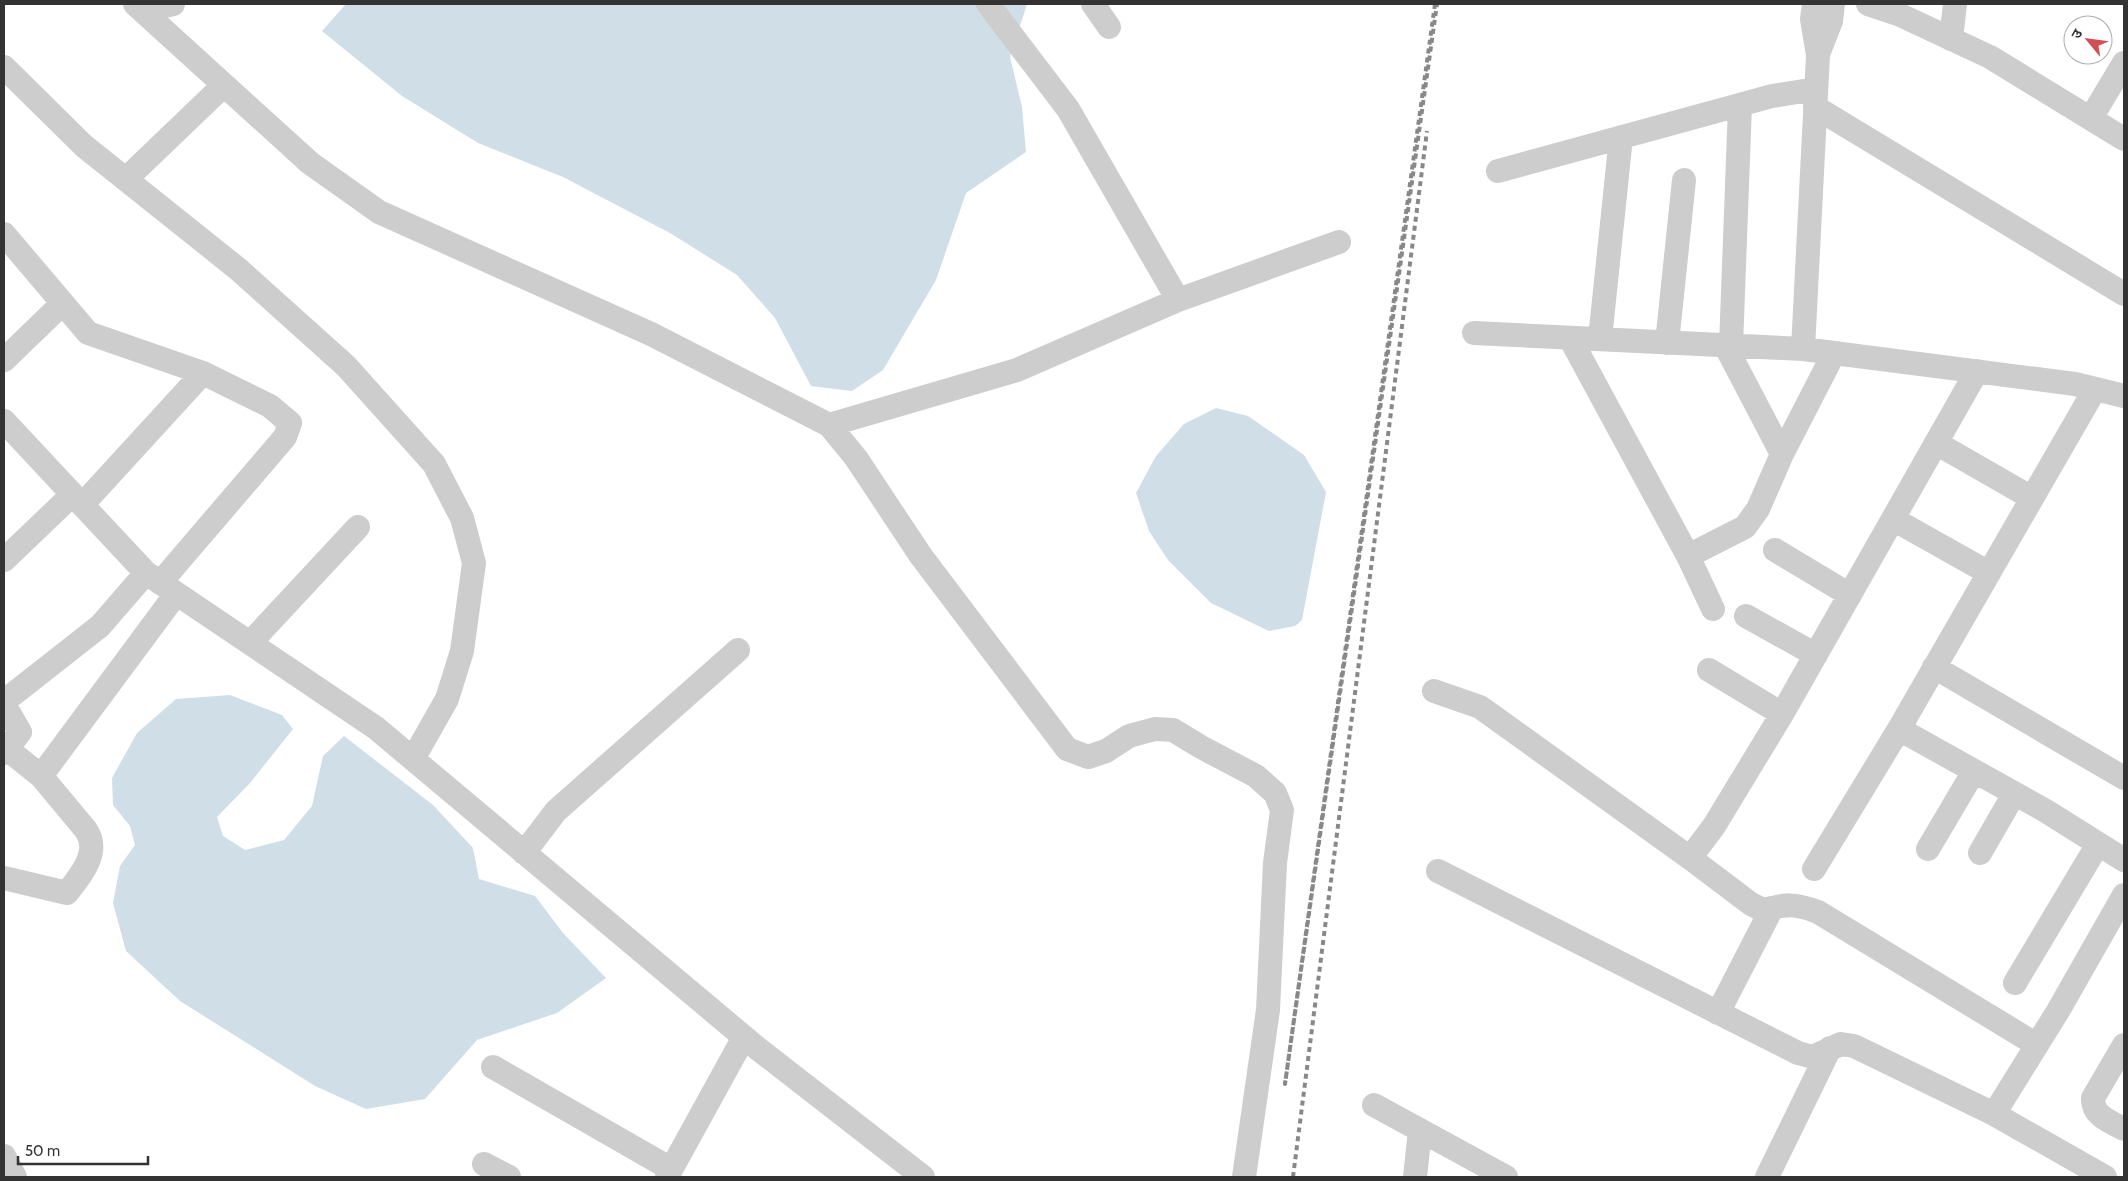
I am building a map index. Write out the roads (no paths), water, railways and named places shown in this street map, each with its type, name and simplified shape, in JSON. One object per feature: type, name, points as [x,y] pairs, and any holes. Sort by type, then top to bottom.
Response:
[{"type":"street","points":[[139,8],[173,4]]},
{"type":"street","points":[[988,4],[1068,109],[1178,300]]},
{"type":"street","points":[[1092,4],[1109,27]]},
{"type":"street","points":[[1804,349],[1818,55],[1812,19],[1814,4]]},
{"type":"street","points":[[1818,55],[1831,20],[1833,4]]},
{"type":"street","points":[[1868,4],[1898,14],[1990,57],[2124,139]]},
{"type":"street","points":[[1950,39],[1955,4]]},
{"type":"street","points":[[139,8],[310,163],[379,212],[651,334],[829,425],[856,458],[921,556],[1068,749],[1088,757],[1106,751],[1129,736],[1155,729],[1173,730],[1256,776],[1275,792],[1282,810],[1275,863],[1268,1010],[1244,1177]]},
{"type":"street","points":[[2091,118],[2124,63]]},
{"type":"street","points":[[4,67],[84,146],[238,269],[346,366],[434,464],[462,518],[474,564],[462,651],[447,699],[413,759]]},
{"type":"street","points":[[126,179],[224,85]]},
{"type":"street","points":[[1498,171],[1772,96],[1816,98],[2124,294]]},
{"type":"street","points":[[1740,105],[1728,346],[1782,454]]},
{"type":"street","points":[[1600,339],[1621,137]]},
{"type":"street","points":[[1667,343],[1684,180]]},
{"type":"street","points":[[4,234],[88,333],[203,373],[270,406],[288,418],[290,427],[285,437],[161,583],[41,776]]},
{"type":"street","points":[[829,425],[1017,370],[1178,300],[1338,242]]},
{"type":"street","points":[[4,360],[62,304]]},
{"type":"street","points":[[1474,333],[1804,349],[2075,384],[2124,396]]},
{"type":"street","points":[[1570,338],[1688,556],[1713,609]]},
{"type":"street","points":[[1688,556],[1745,527],[1758,509],[1782,454],[1834,353]]},
{"type":"street","points":[[1690,858],[1714,826],[1782,714],[1977,371]]},
{"type":"street","points":[[4,560],[77,500],[203,373]]},
{"type":"street","points":[[1814,869],[1899,729],[2095,389]]},
{"type":"street","points":[[4,421],[77,500],[161,583],[376,728],[744,1037],[923,1177]]},
{"type":"street","points":[[1936,444],[2032,498]]},
{"type":"street","points":[[1893,519],[1988,574]]},
{"type":"street","points":[[250,643],[358,527]]},
{"type":"street","points":[[1775,550],[1850,595]]},
{"type":"street","points":[[4,878],[67,893],[84,872],[93,849],[93,839],[41,776],[5,751],[20,732],[5,706],[7,699],[100,626],[161,583]]},
{"type":"street","points":[[1746,616],[1816,655]]},
{"type":"street","points":[[524,853],[556,811],[738,650]]},
{"type":"street","points":[[1934,667],[2124,778]]},
{"type":"street","points":[[1709,670],[1782,714]]},
{"type":"street","points":[[1434,691],[1480,707],[1751,904],[1763,910],[1785,904],[1801,905],[1818,912],[2037,1045]]},
{"type":"street","points":[[1899,729],[2014,794],[2124,860]]},
{"type":"street","points":[[1928,849],[1974,771]]},
{"type":"street","points":[[1980,853],[2014,794]]},
{"type":"street","points":[[2015,983],[2098,844]]},
{"type":"street","points":[[1438,871],[1805,1056],[1813,1057],[1841,1044],[1854,1046],[1994,1114],[2105,1177]]},
{"type":"street","points":[[1994,1114],[2037,1045],[2124,895]]},
{"type":"street","points":[[1718,1013],[1772,908]]},
{"type":"street","points":[[493,1067],[669,1173],[744,1037]]},
{"type":"street","points":[[2124,1045],[2093,1098],[2093,1104],[2100,1116],[2124,1129]]},
{"type":"street","points":[[1767,1177],[1830,1048]]},
{"type":"street","points":[[1374,1105],[1506,1177]]},
{"type":"street","points":[[1415,1177],[1420,1130]]},
{"type":"street","points":[[4,1156],[15,1177]]},
{"type":"street","points":[[484,1164],[509,1177]]},
{"type":"railway","points":[[1435,4],[1285,1084],[1437,4]]},
{"type":"railway","points":[[1293,1177],[1427,131]]}]
